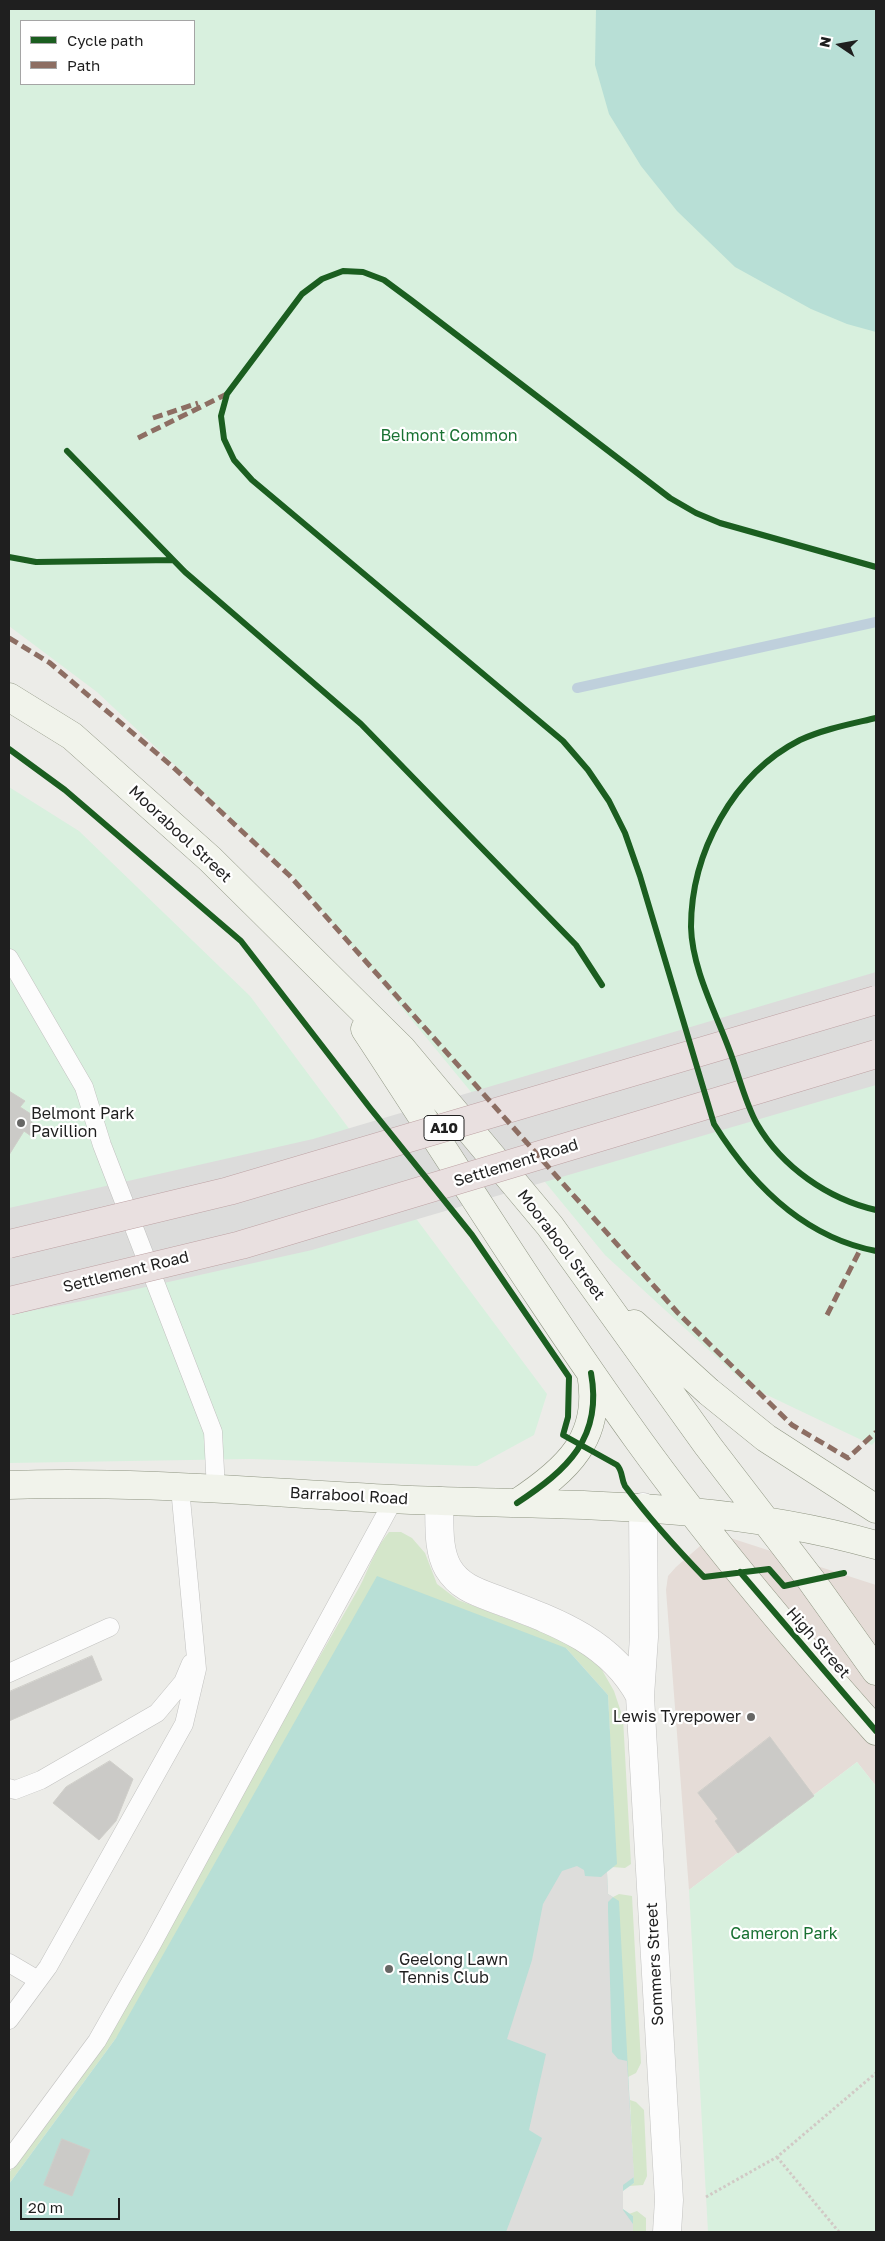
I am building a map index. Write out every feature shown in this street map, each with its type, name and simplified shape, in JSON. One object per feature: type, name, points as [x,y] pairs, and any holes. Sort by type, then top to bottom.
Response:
[{"type":"highway","name":"A10","points":[[9,1244],[229,1191],[876,1000]]},
{"type":"highway","name":"Settlement Road","points":[[9,1301],[241,1245],[876,1054]]},
{"type":"street","name":"Moorabool Street","points":[[9,697],[72,736],[210,859],[402,1049],[550,1226],[590,1284],[764,1519]]},
{"type":"street","name":"Moorabool Street","points":[[339,988],[591,1373],[690,1510]]},
{"type":"street","points":[[590,1284],[709,1392],[745,1422],[804,1464],[876,1509]]},
{"type":"street","points":[[517,1503],[552,1478],[581,1446],[592,1420],[594,1405],[591,1373]]},
{"type":"street","name":"Barrabool Road","points":[[9,1485],[70,1484],[180,1488],[438,1501],[690,1510],[764,1519],[876,1544]]},
{"type":"street","points":[[438,1501],[443,1555],[449,1569],[463,1585],[562,1624],[582,1635],[606,1653],[620,1667],[640,1696]]},
{"type":"street","name":"Sommers Street","points":[[643,1507],[644,1637],[640,1696],[669,2200],[667,2232]]},
{"type":"street","name":"High Street","points":[[690,1510],[744,1578],[876,1731]]},
{"type":"street","name":"High Street","points":[[764,1519],[876,1672]]},
{"type":"lane","points":[[9,958],[84,1087],[102,1145],[213,1432],[216,1490]]},
{"type":"lane","points":[[9,2020],[38,1980],[184,1724],[197,1670],[180,1488]]},
{"type":"lane","points":[[9,2160],[97,2041],[152,1944],[394,1499]]},
{"type":"lane","points":[[9,1673],[110,1627]]},
{"type":"lane","points":[[11,1791],[42,1780],[158,1713],[182,1682],[195,1654]]},
{"type":"lane","points":[[9,1963],[38,1980]]},
{"type":"path","points":[[706,2197],[777,2157],[876,2073]]},
{"type":"path","points":[[777,2157],[839,2232]]},
{"type":"shaded area","points":[[596,9],[876,9],[876,332],[847,324],[811,309],[735,267],[677,211],[641,166],[609,114],[595,65]]},
{"type":"shaded area","points":[[715,1533],[876,1585],[876,1786],[857,1762],[689,1890],[666,1590],[668,1576]]},
{"type":"shaded area","name":"Geelong Lawn Tennis Club","points":[[377,1576],[566,1648],[608,1695],[617,1864],[607,1872],[608,1894],[619,1901],[634,2183],[623,2191],[623,2209],[633,2216],[633,2232],[9,2232],[9,2184],[116,2038]]},
{"type":"shaded area","points":[[577,1866],[584,1870],[585,1876],[601,1877],[607,1872],[608,1894],[613,1897],[608,1902],[612,2052],[618,2059],[627,2061],[634,2177],[623,2185],[623,2210],[633,2224],[633,2232],[506,2232],[542,2138],[529,2130],[546,2054],[507,2039],[532,1960],[543,1904],[562,1871]]},
{"type":"green space","name":"Belmont Common","points":[[9,9],[876,9],[876,1440],[872,1445],[748,1386],[605,1255],[296,879],[97,692],[9,626]]},
{"type":"green space","points":[[9,787],[79,831],[250,996],[547,1394],[534,1435],[477,1466],[249,1459],[9,1463]]},
{"type":"green space","points":[[389,1532],[401,1532],[412,1538],[425,1553],[437,1584],[458,1600],[568,1642],[586,1652],[602,1670],[614,1691],[623,1718],[631,1864],[625,1868],[612,1867],[616,1864],[608,1695],[566,1648],[116,2038],[9,2184],[9,2173],[85,2067],[360,1586],[380,1544]]},
{"type":"green space","name":"Cameron Park","points":[[857,1762],[876,1786],[876,2232],[708,2232],[689,1890]]},
{"type":"green space","points":[[619,1894],[632,1896],[641,2063],[636,2073],[628,2077],[613,1897]]},
{"type":"green space","points":[[630,2100],[636,2102],[644,2110],[647,2176],[643,2185],[629,2186],[634,2183]]},
{"type":"green space","points":[[637,2211],[646,2218],[646,2232],[633,2232],[633,2216],[629,2214]]},
{"type":"pier","points":[[876,972],[876,1085],[312,1250],[83,1301],[9,1315],[9,1208],[313,1139]]},
{"type":"building","name":"Belmont Park Pavillion","points":[[9,1091],[25,1101],[20,1107],[34,1116],[30,1121],[37,1125],[31,1136],[24,1131],[9,1155]]},
{"type":"building","points":[[92,1656],[102,1680],[9,1721],[9,1692]]},
{"type":"building","points":[[770,1737],[814,1796],[738,1853],[715,1821],[718,1819],[698,1793]]},
{"type":"building","points":[[110,1761],[133,1779],[116,1821],[99,1840],[53,1803],[66,1787]]},
{"type":"building","points":[[62,2139],[90,2150],[72,2196],[44,2185]]},
{"type":"waterway","points":[[577,688],[876,622]]},
{"type":"marked path","points":[[138,438],[227,394]]},
{"type":"marked path","points":[[153,418],[198,403]]},
{"type":"marked path","points":[[9,638],[50,663],[173,767],[290,876],[678,1313],[792,1425],[848,1458],[876,1432]]},
{"type":"marked path","points":[[827,1315],[861,1248]]},
{"type":"cycle path","points":[[876,567],[720,523],[696,513],[670,498],[384,280],[363,272],[343,271],[322,279],[302,294],[227,394],[221,416],[224,439],[234,460],[252,480],[563,741],[588,770],[609,801],[625,833],[640,876],[714,1124],[745,1168],[782,1205],[803,1221],[825,1234],[850,1244],[876,1251]]},
{"type":"cycle path","points":[[67,451],[185,572],[361,724],[576,945],[602,985]]},
{"type":"cycle path","points":[[9,557],[36,562],[173,560]]},
{"type":"cycle path","points":[[876,718],[828,730],[800,740],[776,755],[755,773],[736,795],[720,819],[708,844],[699,871],[693,899],[691,927],[695,958],[711,1005],[729,1049],[749,1107],[767,1140],[779,1154],[808,1179],[841,1198],[876,1210]]},
{"type":"cycle path","points":[[9,749],[65,790],[241,941],[370,1108],[472,1235],[569,1377],[568,1417],[563,1435],[617,1465],[625,1486],[634,1498],[663,1533],[704,1577],[769,1569],[784,1586],[844,1573]]},
{"type":"cycle path","points":[[517,1503],[535,1491],[566,1465],[577,1450],[586,1434],[592,1416],[591,1373]]},
{"type":"cycle path","points":[[740,1572],[876,1731]]},
{"type":"place","name":"Belmont Park Pavillion","points":[[21,1123]]},
{"type":"place","name":"Lewis Tyrepower","points":[[751,1717]]},
{"type":"place","name":"Geelong Lawn Tennis Club","points":[[389,1969]]}]
